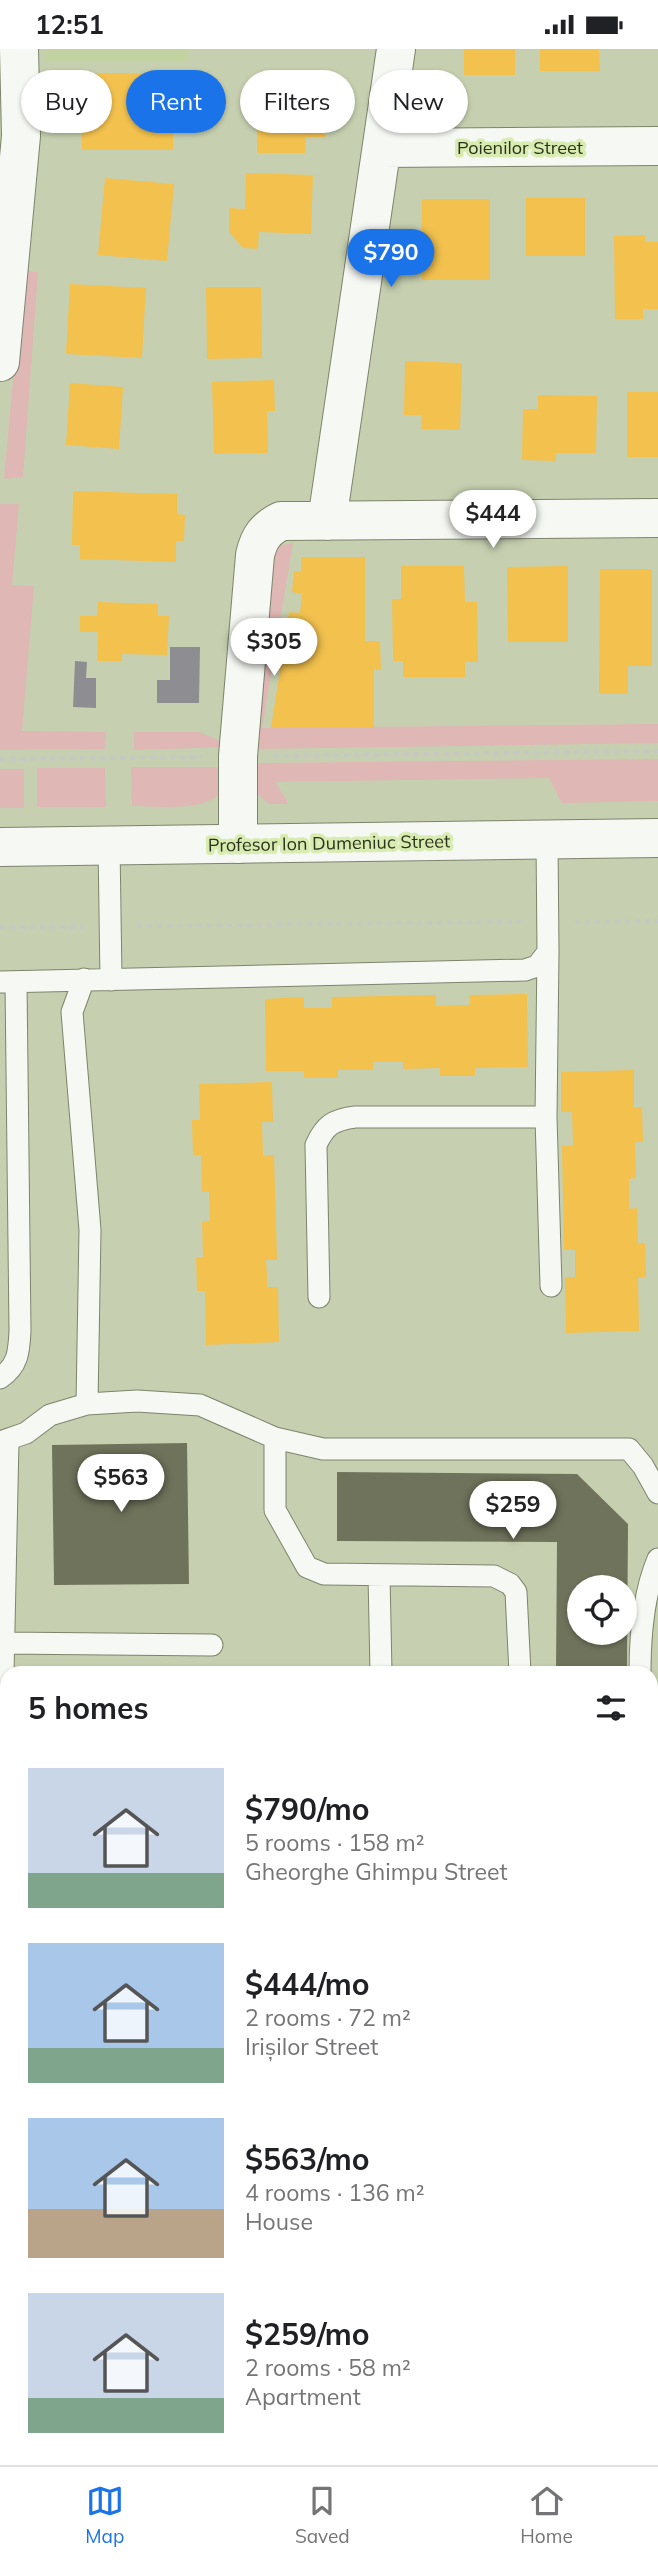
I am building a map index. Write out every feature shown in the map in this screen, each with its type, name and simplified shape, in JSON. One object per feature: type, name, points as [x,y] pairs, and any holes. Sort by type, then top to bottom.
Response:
[{"type":"street","points":[[0,362],[21,136],[19,49]]},
{"type":"street","points":[[327,521],[396,49]]},
{"type":"street","name":"Poienilor Street","points":[[382,148],[658,146]]},
{"type":"street","points":[[238,844],[238,756],[259,541],[267,528],[281,521],[658,519]]},
{"type":"street","name":"Profesor Ion Dumeniuc Street","points":[[0,847],[658,838]]},
{"type":"lane","points":[[547,840],[545,1117],[551,1286]]},
{"type":"lane","points":[[109,845],[111,980]]},
{"type":"lane","points":[[0,1378],[9,1372],[19,1357],[20,1331],[8,982],[502,972],[537,966],[548,952]]},
{"type":"lane","points":[[84,979],[72,1012],[90,1230],[87,1404]]},
{"type":"lane","points":[[319,1297],[316,1145],[324,1129],[336,1120],[355,1117],[545,1117]]},
{"type":"lane","points":[[3,1666],[4,1442],[26,1433],[51,1415],[87,1404],[138,1401],[200,1405],[275,1438],[323,1448],[629,1448],[658,1493]]},
{"type":"lane","points":[[275,1438],[275,1510],[307,1567],[324,1574],[494,1576],[510,1584],[517,1604],[520,1666]]},
{"type":"lane","points":[[640,1666],[642,1629],[650,1583],[658,1559]]},
{"type":"lane","points":[[379,1575],[382,1666]]},
{"type":"lane","points":[[4,1643],[212,1645]]},
{"type":"path","points":[[0,759],[658,751]]},
{"type":"path","points":[[0,927],[658,921]]},
{"type":"shaded area","points":[[46,49],[188,49],[188,62],[45,62]]},
{"type":"shaded area","points":[[23,271],[38,272],[23,477],[4,479]]},
{"type":"shaded area","points":[[0,504],[19,504],[12,585],[34,586],[22,731],[106,732],[105,749],[0,750]]},
{"type":"shaded area","points":[[293,543],[262,728],[658,724],[658,743],[249,749],[273,551],[278,546]]},
{"type":"shaded area","points":[[134,732],[199,732],[225,743],[225,747],[134,750]]},
{"type":"shaded area","points":[[658,759],[658,801],[562,803],[549,778],[275,782],[289,804],[269,804],[255,792],[249,763]]},
{"type":"shaded area","points":[[131,767],[222,767],[223,787],[216,797],[195,805],[132,806]]},
{"type":"shaded area","points":[[37,768],[105,768],[106,807],[37,807]]},
{"type":"shaded area","points":[[0,769],[24,769],[24,808],[0,808]]},
{"type":"building: Homes","points":[[464,49],[515,49],[515,75],[468,75],[468,70],[464,70]]},
{"type":"building: Homes","points":[[540,49],[599,49],[600,71],[540,71]]},
{"type":"building: Homes","points":[[112,73],[126,73],[126,133],[173,133],[173,150],[82,150],[82,133],[112,133]]},
{"type":"building: Homes","points":[[257,133],[325,133],[325,137],[306,137],[305,153],[257,153]]},
{"type":"building: Homes","points":[[246,173],[313,175],[311,234],[259,232],[258,249],[243,248],[229,232],[229,208],[245,209]]},
{"type":"building: Homes","points":[[105,178],[174,184],[167,261],[98,255]]},
{"type":"building: Homes","points":[[526,198],[585,198],[585,256],[526,256]]},
{"type":"building: Homes","points":[[422,199],[490,199],[490,280],[422,280]]},
{"type":"building: Homes","points":[[645,235],[645,242],[658,242],[658,309],[643,309],[643,319],[615,319],[614,236]]},
{"type":"building: Homes","points":[[70,284],[146,288],[142,358],[66,354]]},
{"type":"building: Homes","points":[[206,287],[261,287],[262,358],[207,359]]},
{"type":"building: Homes","points":[[405,361],[462,363],[460,430],[421,429],[422,415],[404,415]]},
{"type":"building: Homes","points":[[274,380],[275,411],[267,411],[268,453],[214,454],[212,382]]},
{"type":"building: Homes","points":[[70,383],[123,387],[119,449],[66,445]]},
{"type":"building: Homes","points":[[627,392],[658,392],[658,457],[627,457]]},
{"type":"building: Homes","points":[[538,395],[597,396],[596,453],[556,453],[556,461],[522,460],[523,409],[538,409]]},
{"type":"building: Homes","points":[[73,491],[177,494],[177,514],[185,515],[184,541],[176,541],[176,562],[80,559],[80,545],[72,545]]},
{"type":"building: Homes","points":[[301,557],[365,557],[365,641],[380,641],[381,670],[374,669],[374,728],[271,728],[289,612],[300,613],[302,594],[292,592],[294,571],[301,571]]},
{"type":"building: Homes","points":[[401,566],[464,566],[465,602],[477,602],[478,662],[465,662],[465,677],[403,677],[403,661],[393,661],[392,599],[401,599]]},
{"type":"building: Homes","points":[[568,566],[568,642],[508,642],[507,567]]},
{"type":"building: Homes","points":[[600,569],[652,569],[652,666],[628,666],[628,694],[599,694]]},
{"type":"building: Homes","points":[[98,602],[158,604],[158,616],[169,616],[167,655],[122,654],[122,661],[97,661],[98,632],[80,632],[80,616],[97,616]]},
{"type":"building: Homes","points":[[527,994],[528,1067],[475,1068],[475,1076],[440,1076],[440,1068],[403,1069],[403,1062],[373,1062],[373,1070],[338,1070],[338,1078],[304,1078],[304,1071],[266,1071],[265,999],[304,997],[304,1008],[332,1008],[332,997],[436,995],[436,1006],[470,1005],[469,995]]},
{"type":"building: Homes","points":[[634,1070],[634,1107],[642,1107],[643,1142],[635,1142],[636,1178],[629,1179],[629,1209],[637,1208],[638,1243],[645,1243],[646,1277],[638,1278],[639,1331],[566,1333],[565,1277],[575,1277],[575,1250],[564,1250],[562,1146],[573,1146],[572,1112],[561,1112],[561,1072]]},
{"type":"building: Homes","points":[[272,1082],[273,1122],[262,1122],[263,1156],[274,1155],[277,1260],[266,1260],[267,1287],[278,1287],[279,1342],[206,1345],[205,1291],[197,1291],[196,1257],[203,1257],[202,1222],[210,1221],[209,1192],[202,1192],[201,1155],[193,1155],[192,1120],[200,1120],[199,1084]]},
{"type":"building: Industry","points":[[170,647],[200,647],[199,703],[157,703],[157,680],[170,680]]},
{"type":"building: Industry","points":[[75,661],[87,662],[86,678],[96,678],[96,708],[73,707]]},
{"type":"building: Other","points":[[187,1443],[189,1584],[54,1585],[52,1445]]},
{"type":"building: Other","points":[[337,1472],[577,1474],[628,1524],[628,1575],[567,1575],[567,1645],[627,1645],[627,1666],[556,1666],[557,1542],[337,1541]]}]
